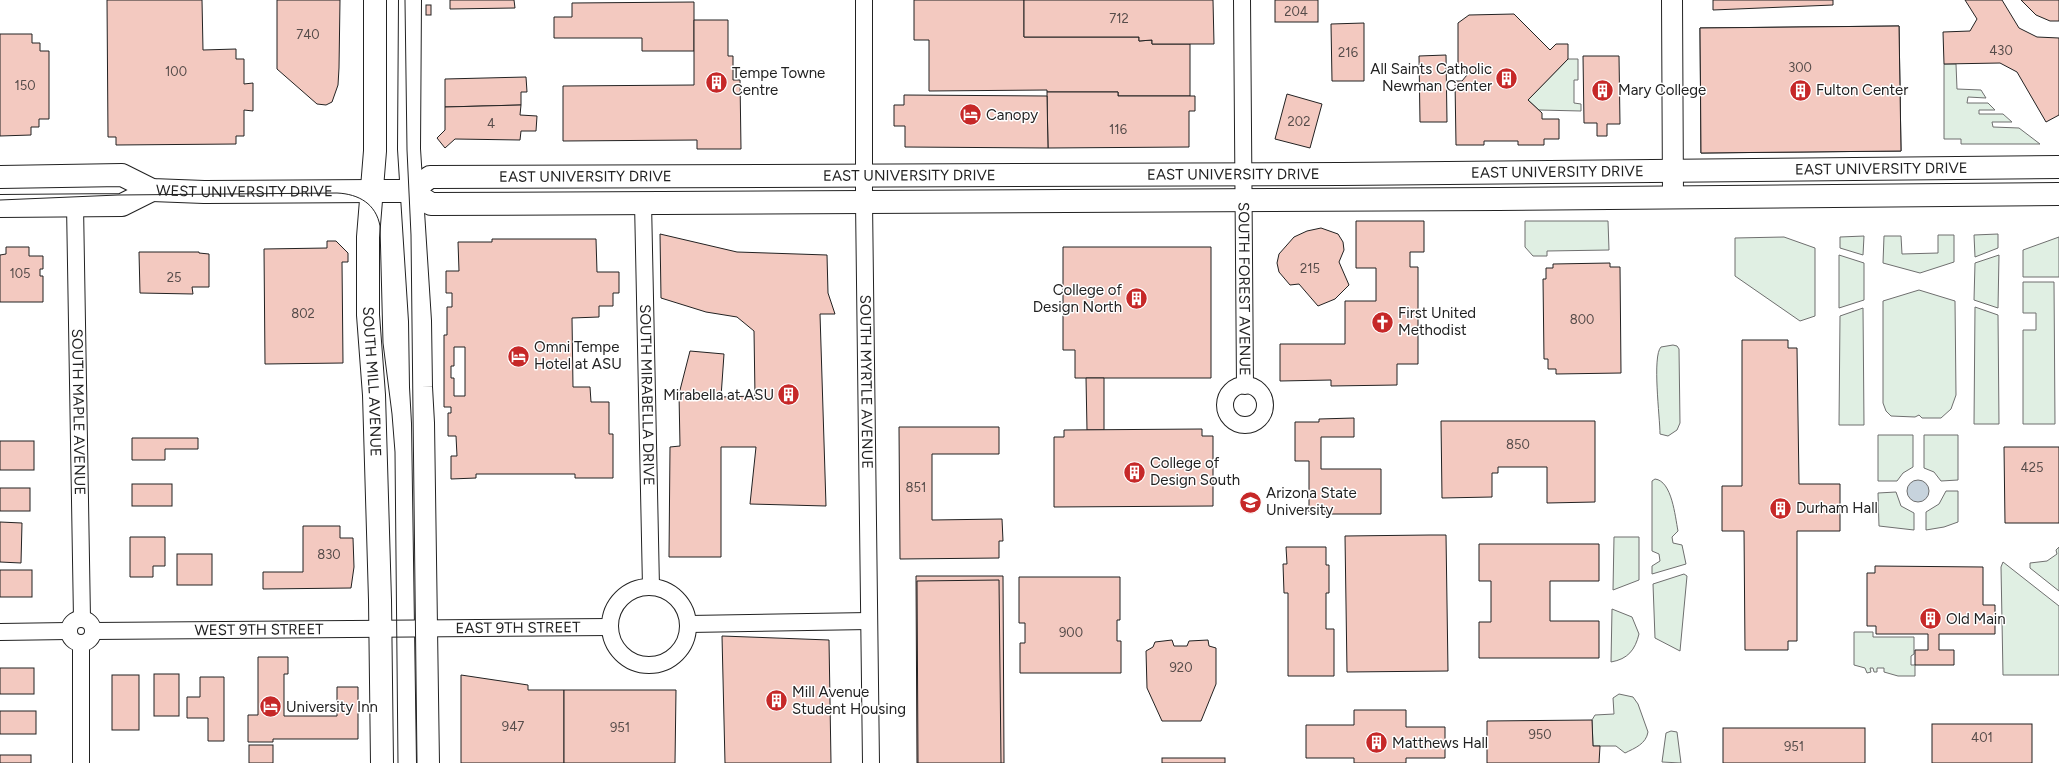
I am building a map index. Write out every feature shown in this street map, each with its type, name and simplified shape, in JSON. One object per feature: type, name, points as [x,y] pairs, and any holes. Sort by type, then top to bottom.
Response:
[{"type":"main road","name":"SOUTH MILL AVENUE","points":[[375,0],[374,151],[368,237],[368,315],[374,395],[382,763]]},
{"type":"main road","points":[[410,0],[409,149],[420,321],[428,763]]},
{"type":"main road","name":"EAST UNIVERSITY DRIVE","points":[[2059,166],[1672,171],[430,178],[411,191],[431,204],[2059,194]]},
{"type":"main road","points":[[1920,168],[1922,194]]},
{"type":"main road","name":"WEST UNIVERSITY DRIVE","points":[[0,177],[122,175],[152,190],[204,192],[372,191]]},
{"type":"main road","points":[[0,206],[122,205],[152,190]]},
{"type":"main road","points":[[372,191],[411,191]]},
{"type":"street","name":"SOUTH MYRTLE AVENUE","points":[[864,0],[864,202],[871,763]]},
{"type":"street","name":"SOUTH FOREST AVENUE","points":[[1242,0],[1242,174],[1245,386]]},
{"type":"street","points":[[1672,0],[1672,197]]},
{"type":"street","name":"SOUTH MIRABELLA DRIVE","points":[[643,202],[651,587]]},
{"type":"street","name":"SOUTH MAPLE AVENUE","points":[[75,205],[82,619]]},
{"type":"street","points":[[651,587],[667,591],[681,602],[687,613],[689,624],[688,636],[682,648],[674,657],[663,663],[650,666],[638,664],[627,659],[618,650],[612,639],[610,627],[611,614],[617,603],[626,594],[638,588],[651,587]]},
{"type":"street","points":[[68,631],[74,621],[82,619],[89,621],[93,631],[91,638],[81,643]]},
{"type":"street","points":[[689,624],[869,621]]},
{"type":"street","name":"EAST 9TH STREET","points":[[426,629],[610,627]]},
{"type":"street","name":"WEST 9TH STREET","points":[[93,631],[380,628],[426,629]]},
{"type":"street","points":[[0,632],[68,631]]},
{"type":"street","points":[[68,631],[71,638],[81,643]]},
{"type":"street","points":[[81,643],[81,763]]},
{"type":"green space","points":[[1568,59],[1578,59],[1578,80],[1574,80],[1574,103],[1581,104],[1581,111],[1539,110],[1528,100]]},
{"type":"green space","points":[[1944,64],[1956,64],[1957,89],[1981,90],[1986,98],[1968,97],[1967,103],[1988,103],[1995,110],[1979,110],[1979,114],[2003,114],[2012,122],[1992,122],[1993,127],[2019,128],[2040,144],[1961,144],[1961,139],[1944,139]]},
{"type":"green space","points":[[1525,221],[1608,221],[1609,250],[1547,251],[1547,256],[1533,256],[1525,247]]},
{"type":"green space","points":[[1998,234],[1998,248],[1975,257],[1974,235]]},
{"type":"green space","points":[[1938,235],[1954,235],[1954,262],[1920,273],[1883,263],[1884,236],[1901,236],[1902,254],[1938,253]]},
{"type":"green space","points":[[1864,236],[1863,255],[1840,248],[1840,237]]},
{"type":"green space","points":[[1784,237],[1815,248],[1815,316],[1800,321],[1735,276],[1735,238]]},
{"type":"green space","points":[[2059,237],[2059,277],[2023,277],[2023,250]]},
{"type":"green space","points":[[1839,255],[1864,263],[1864,300],[1839,308]]},
{"type":"green space","points":[[1999,255],[1998,308],[1974,300],[1975,263]]},
{"type":"green space","points":[[2023,282],[2054,282],[2055,424],[2023,424],[2023,330],[2036,330],[2036,313],[2023,313]]},
{"type":"green space","points":[[1919,290],[1955,301],[1956,395],[1951,409],[1941,418],[1922,418],[1919,415],[1915,417],[1891,416],[1886,411],[1883,403],[1883,301]]},
{"type":"green space","points":[[1975,307],[1998,315],[1999,424],[1974,424]]},
{"type":"green space","points":[[1863,308],[1864,425],[1839,425],[1840,316]]},
{"type":"green space","points":[[1673,345],[1677,346],[1679,349],[1680,423],[1677,430],[1668,436],[1660,434],[1657,362],[1658,353],[1661,347]]},
{"type":"green space","points":[[1878,435],[1913,435],[1913,467],[1903,473],[1897,481],[1878,481]]},
{"type":"green space","points":[[1924,435],[1958,435],[1958,480],[1941,481],[1934,472],[1924,468]]},
{"type":"green space","points":[[1655,479],[1661,481],[1669,492],[1672,500],[1678,531],[1672,537],[1673,543],[1682,545],[1686,564],[1652,574],[1652,566],[1660,561],[1659,554],[1652,551],[1652,481]]},
{"type":"green space","points":[[1946,491],[1958,491],[1958,522],[1944,527],[1926,530],[1926,512],[1939,504]]},
{"type":"green space","points":[[1896,492],[1901,506],[1914,513],[1914,530],[1879,526],[1878,493]]},
{"type":"green space","points":[[1614,537],[1639,537],[1639,580],[1613,590]]},
{"type":"green space","points":[[2059,547],[2059,591],[2030,568],[2030,563],[2047,561],[2057,554],[2056,550]]},
{"type":"green space","points":[[2003,562],[2059,606],[2059,675],[2003,675],[2001,567]]},
{"type":"green space","points":[[1684,574],[1687,576],[1680,651],[1655,638],[1653,584]]},
{"type":"green space","points":[[1612,609],[1632,617],[1639,634],[1630,653],[1622,659],[1611,662]]},
{"type":"green space","points":[[1854,632],[1873,632],[1873,637],[1914,637],[1914,654],[1911,656],[1911,665],[1915,665],[1915,676],[1898,676],[1884,672],[1884,668],[1877,668],[1877,672],[1874,672],[1873,668],[1870,668],[1871,672],[1867,673],[1865,668],[1854,665]]},
{"type":"green space","points":[[1619,694],[1633,697],[1638,704],[1648,732],[1642,743],[1625,753],[1616,746],[1593,746],[1592,720],[1595,715],[1614,714],[1613,698]]},
{"type":"green space","points":[[1671,731],[1677,732],[1681,763],[1662,762],[1666,733]]},
{"type":"shaded area","points":[[1918,480],[1926,483],[1929,491],[1926,499],[1918,502],[1910,499],[1907,491],[1910,483]]},
{"type":"building","points":[[107,0],[202,0],[203,50],[236,49],[236,59],[244,59],[244,84],[253,83],[253,111],[244,110],[244,136],[236,136],[236,144],[116,145],[116,137],[108,137]]},
{"type":"building","points":[[277,0],[340,0],[338,85],[332,102],[326,105],[317,104],[277,69]]},
{"type":"building","points":[[450,0],[514,0],[515,8],[450,9]]},
{"type":"building","points":[[914,0],[1024,0],[1024,37],[1139,37],[1139,41],[1152,40],[1152,44],[1190,44],[1190,96],[1118,96],[1118,92],[1047,92],[1047,90],[929,91],[929,40],[914,40]]},
{"type":"building","points":[[1024,0],[1213,0],[1214,44],[1152,44],[1152,40],[1139,41],[1139,37],[1024,37]]},
{"type":"building","points":[[1275,0],[1318,0],[1318,22],[1275,22]]},
{"type":"building","points":[[1713,0],[1833,0],[1833,5],[1713,10]]},
{"type":"building","points":[[1965,0],[2002,0],[2019,28],[2037,37],[2059,38],[2059,115],[2046,122],[2017,72],[2000,63],[1944,64],[1943,32],[1970,31],[1977,19]]},
{"type":"building","points":[[2021,0],[2059,0],[2059,21],[2050,21],[2036,15]]},
{"type":"building","points":[[694,2],[694,51],[642,51],[642,38],[554,38],[554,17],[572,17],[572,3]]},
{"type":"building","points":[[426,5],[431,5],[431,15],[426,15]]},
{"type":"building","name":"All Saints Catholic Newman Center","points":[[1514,14],[1550,50],[1556,44],[1568,44],[1568,59],[1528,100],[1542,113],[1542,119],[1559,119],[1559,139],[1544,139],[1544,145],[1518,145],[1518,141],[1484,141],[1484,145],[1456,145],[1455,81],[1462,81],[1467,75],[1458,65],[1458,23],[1469,15]]},
{"type":"building","name":"Tempe Towne Centre","points":[[694,20],[728,20],[728,56],[733,56],[733,80],[740,80],[741,149],[697,149],[697,140],[563,141],[563,86],[694,85]]},
{"type":"building","points":[[1364,23],[1364,81],[1332,81],[1331,24]]},
{"type":"building","name":"Fulton Center","points":[[1899,26],[1901,151],[1701,153],[1700,28]],"holes":[[[1714,105],[1736,105],[1737,140],[1715,140]]]},
{"type":"building","name":"Fulton Center","points":[[1899,26],[1901,151],[1701,153],[1700,28]]},
{"type":"building","points":[[0,34],[32,34],[32,43],[40,43],[40,51],[49,51],[49,119],[39,119],[39,127],[31,127],[31,135],[0,136]]},
{"type":"building","points":[[1446,55],[1447,122],[1420,122],[1419,56]]},
{"type":"building","name":"Mary College","points":[[1583,56],[1619,56],[1620,124],[1607,124],[1607,136],[1597,136],[1597,123],[1584,123]]},
{"type":"building","points":[[526,77],[527,92],[521,92],[521,105],[445,107],[445,79]]},
{"type":"building","points":[[1047,92],[1118,92],[1118,96],[1195,96],[1195,111],[1189,111],[1189,147],[1048,148]]},
{"type":"building","points":[[1287,94],[1322,104],[1310,148],[1275,139]]},
{"type":"building","name":"Canopy","points":[[904,95],[1047,96],[1048,148],[905,147],[905,126],[894,126],[894,105],[904,105]]},
{"type":"building","points":[[521,105],[520,115],[537,116],[536,131],[521,131],[520,140],[455,139],[445,148],[437,138],[445,130],[445,107]]},
{"type":"building","name":"First United Methodist","points":[[1356,221],[1424,221],[1424,252],[1410,252],[1410,267],[1418,267],[1418,364],[1397,364],[1397,385],[1331,386],[1331,380],[1280,381],[1280,344],[1345,344],[1345,301],[1376,301],[1376,268],[1356,268]]},
{"type":"building","points":[[1321,228],[1338,234],[1343,242],[1344,250],[1339,262],[1349,285],[1335,299],[1318,306],[1299,284],[1290,285],[1279,272],[1277,263],[1279,254],[1294,237],[1307,231]]},
{"type":"building","name":"Mirabella at ASU","points":[[660,234],[737,252],[827,255],[828,293],[835,314],[820,314],[826,506],[750,504],[756,447],[721,447],[721,557],[669,557],[670,447],[680,446],[679,394],[690,351],[724,354],[721,397],[755,396],[754,331],[737,317],[706,312],[661,298]]},
{"type":"building","name":"Omni Tempe Hotel at ASU","points":[[492,239],[596,239],[597,272],[619,272],[619,293],[613,293],[613,306],[599,306],[599,317],[572,318],[573,387],[590,387],[591,402],[609,402],[609,434],[613,434],[613,478],[575,478],[575,474],[476,474],[476,478],[451,479],[451,456],[457,456],[456,436],[448,436],[448,413],[451,413],[451,407],[444,407],[444,335],[447,335],[447,307],[452,307],[452,293],[446,293],[446,271],[459,271],[458,242],[492,242]],"holes":[[[454,347],[465,347],[465,396],[454,396],[454,378],[451,378],[451,366],[454,366]]]},
{"type":"building","points":[[327,241],[336,241],[348,253],[348,262],[342,262],[343,363],[265,364],[264,249],[327,248]]},
{"type":"building","points":[[6,247],[29,247],[29,256],[43,256],[43,269],[40,269],[40,276],[43,276],[43,302],[0,302],[0,255],[6,254]]},
{"type":"building","name":"College of Design North","points":[[1063,247],[1211,247],[1211,378],[1075,378],[1075,350],[1063,350]]},
{"type":"building","points":[[139,252],[199,252],[209,254],[209,287],[192,287],[193,294],[140,293]]},
{"type":"building","points":[[1610,263],[1610,267],[1620,267],[1621,373],[1556,374],[1556,369],[1548,369],[1548,359],[1544,359],[1543,279],[1546,279],[1546,268],[1553,268],[1553,264]]},
{"type":"building","name":"Durham Hall","points":[[1742,340],[1788,340],[1788,348],[1797,348],[1799,484],[1840,484],[1840,531],[1797,531],[1797,641],[1788,641],[1788,650],[1745,650],[1744,531],[1722,531],[1722,486],[1742,486]]},
{"type":"building","points":[[1086,378],[1104,378],[1104,430],[1087,430]]},
{"type":"building","points":[[1354,418],[1354,437],[1321,437],[1321,469],[1381,469],[1381,514],[1326,514],[1326,511],[1309,512],[1309,461],[1295,461],[1295,422],[1319,422],[1319,419]]},
{"type":"building","points":[[1441,421],[1595,421],[1595,502],[1547,503],[1547,467],[1498,467],[1498,473],[1492,473],[1492,497],[1442,498]]},
{"type":"building","points":[[899,427],[999,427],[999,454],[932,454],[932,520],[1002,519],[1003,541],[999,541],[999,558],[900,559]]},
{"type":"building","name":"College of Design South","points":[[1202,429],[1202,436],[1213,436],[1213,506],[1054,507],[1054,437],[1064,437],[1064,430]]},
{"type":"building","points":[[132,438],[198,438],[198,449],[165,449],[165,460],[132,460]]},
{"type":"building","points":[[0,441],[34,441],[34,470],[0,470]]},
{"type":"building","points":[[2004,447],[2059,447],[2059,523],[2005,523]]},
{"type":"building","points":[[132,484],[172,484],[172,506],[132,506]]},
{"type":"building","points":[[0,488],[30,488],[30,511],[0,511]]},
{"type":"building","points":[[0,522],[22,523],[21,563],[0,562]]},
{"type":"building","points":[[303,526],[340,526],[340,538],[353,538],[354,567],[351,588],[263,589],[263,572],[303,572]]},
{"type":"building","points":[[1446,535],[1448,671],[1347,672],[1345,536]]},
{"type":"building","points":[[130,537],[165,537],[165,566],[153,566],[153,577],[130,577]]},
{"type":"building","points":[[1479,544],[1599,544],[1599,581],[1550,581],[1550,621],[1599,621],[1599,658],[1479,658],[1479,622],[1491,622],[1491,581],[1479,581]]},
{"type":"building","points":[[1286,547],[1326,547],[1326,565],[1329,565],[1329,593],[1326,593],[1326,629],[1334,629],[1334,676],[1288,676],[1288,593],[1284,593],[1283,564],[1287,564]]},
{"type":"building","points":[[177,554],[212,554],[212,585],[177,585]]},
{"type":"building","name":"Old Main","points":[[1875,566],[1983,567],[1983,605],[1995,605],[1995,634],[1939,634],[1939,650],[1954,650],[1954,665],[1915,665],[1915,650],[1928,650],[1928,634],[1876,634],[1876,626],[1867,626],[1867,573],[1875,573]]},
{"type":"building","points":[[0,570],[32,570],[32,597],[0,597]]},
{"type":"building","points":[[916,576],[1003,576],[1004,763],[917,763]]},
{"type":"building","points":[[1019,577],[1120,577],[1120,620],[1117,620],[1117,641],[1121,641],[1121,673],[1020,673],[1020,643],[1025,643],[1025,623],[1019,623]]},
{"type":"building","points":[[999,580],[1001,763],[918,763],[917,581]]},
{"type":"building","name":"Mill Avenue Student Housing","points":[[722,636],[829,640],[831,763],[725,763]]},
{"type":"building","points":[[1172,640],[1174,646],[1187,646],[1189,641],[1208,640],[1209,646],[1216,648],[1216,684],[1201,721],[1162,721],[1147,688],[1146,651],[1153,647],[1155,642]]},
{"type":"building","name":"University Inn","points":[[258,657],[288,657],[288,674],[284,674],[284,716],[337,716],[337,687],[358,687],[358,739],[273,739],[273,742],[248,742],[248,715],[258,715]]},
{"type":"building","points":[[0,668],[34,668],[34,694],[0,694]]},
{"type":"building","points":[[154,674],[179,674],[179,716],[154,716]]},
{"type":"building","points":[[112,675],[139,675],[139,730],[112,730]]},
{"type":"building","points":[[461,675],[528,685],[528,690],[564,690],[564,763],[461,763]]},
{"type":"building","points":[[200,677],[224,677],[224,741],[208,741],[208,718],[187,718],[187,697],[200,697]]},
{"type":"building","points":[[564,690],[676,690],[675,763],[564,763]]},
{"type":"building","name":"Matthews Hall","points":[[1354,710],[1406,710],[1406,727],[1445,727],[1445,758],[1406,758],[1406,763],[1354,763],[1354,758],[1306,758],[1306,725],[1354,725]]},
{"type":"building","points":[[0,711],[36,711],[36,734],[0,734]]},
{"type":"building","points":[[1592,720],[1593,746],[1600,746],[1599,763],[1487,763],[1487,721]]},
{"type":"building","points":[[1932,724],[2032,724],[2032,763],[1932,763]]},
{"type":"building","points":[[1723,728],[1865,728],[1865,763],[1723,763]]},
{"type":"building","points":[[249,745],[273,745],[273,763],[249,763]]},
{"type":"building","points":[[0,755],[31,755],[31,763],[0,763]]},
{"type":"building","points":[[1162,758],[1225,758],[1225,763],[1162,763]]},
{"type":"tram line","points":[[405,0],[407,150],[411,235],[417,763]]},
{"type":"tram line","points":[[0,200],[118,195],[337,193],[352,195],[359,198],[370,206],[375,212],[380,226],[383,343],[395,452],[398,763]]},
{"type":"place","name":"All Saints Catholic Newman Center","points":[[1507,78]]},
{"type":"place","name":"Tempe Towne Centre","points":[[717,82]]},
{"type":"place","name":"Mary College","points":[[1602,90]]},
{"type":"place","name":"Fulton Center","points":[[1800,90]]},
{"type":"place","name":"Canopy","points":[[971,115]]},
{"type":"place","name":"College of Design North","points":[[1137,299]]},
{"type":"place","name":"First United Methodist","points":[[1382,322]]},
{"type":"place","name":"Omni Tempe Hotel at ASU","points":[[519,356]]},
{"type":"place","name":"Mirabella at ASU","points":[[789,395]]},
{"type":"place","name":"College of Design South","points":[[1134,472]]},
{"type":"place","name":"Arizona State University","points":[[1250,502]]},
{"type":"place","name":"Durham Hall","points":[[1781,508]]},
{"type":"place","name":"Old Main","points":[[1931,619]]},
{"type":"place","name":"Mill Avenue Student Housing","points":[[777,701]]},
{"type":"place","name":"University Inn","points":[[271,707]]},
{"type":"place","name":"Matthews Hall","points":[[1376,743]]}]
